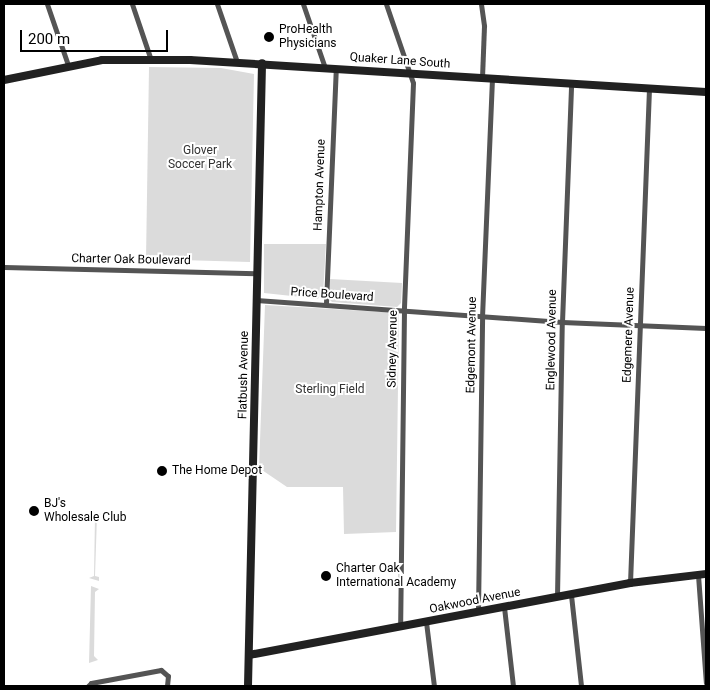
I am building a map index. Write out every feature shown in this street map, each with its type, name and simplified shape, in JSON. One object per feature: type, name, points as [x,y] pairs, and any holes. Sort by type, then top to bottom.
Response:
[{"type":"street","points":[[47,4],[68,65]]},
{"type":"street","points":[[132,4],[151,60]]},
{"type":"street","points":[[217,4],[237,62]]},
{"type":"street","points":[[303,4],[325,68]]},
{"type":"street","name":"Sidney Avenue","points":[[386,4],[413,82],[404,310],[400,626]]},
{"type":"street","points":[[481,4],[484,26],[482,78]]},
{"type":"street","name":"Quaker Lane South","points":[[4,80],[68,65],[102,60],[151,60],[262,63],[706,92]]},
{"type":"street","name":"Flatbush Avenue","points":[[248,686],[262,63]]},
{"type":"street","name":"Hampton Avenue","points":[[326,303],[336,68]]},
{"type":"street","name":"Edgemont Avenue","points":[[478,612],[482,317],[492,78]]},
{"type":"street","name":"Englewood Avenue","points":[[557,597],[562,322],[571,83]]},
{"type":"street","name":"Edgemere Avenue","points":[[630,583],[649,88]]},
{"type":"street","name":"Charter Oak Boulevard","points":[[4,267],[257,272]]},
{"type":"street","name":"Price Boulevard","points":[[256,300],[326,303],[562,322],[706,328]]},
{"type":"street","points":[[702,574],[706,683]]},
{"type":"street","name":"Oakwood Avenue","points":[[249,655],[630,583],[702,574]]},
{"type":"street","points":[[571,595],[581,686]]},
{"type":"street","points":[[504,607],[513,686]]},
{"type":"street","points":[[426,622],[434,686]]},
{"type":"street","points":[[88,686],[91,683],[166,672],[167,686]]},
{"type":"green space","name":"Glover Soccer Park","points":[[149,67],[221,68],[254,74],[250,262],[146,259]]},
{"type":"green space","points":[[264,244],[326,244],[323,295],[320,299],[264,293]]},
{"type":"green space","points":[[330,279],[402,283],[401,303],[397,307],[332,302],[329,299]]},
{"type":"green space","name":"Sterling Field","points":[[265,305],[399,313],[396,532],[344,534],[343,487],[287,487],[259,468]]},
{"type":"green space","points":[[92,512],[101,514],[97,516],[95,576],[99,577],[99,581],[89,578],[94,576],[95,516]]},
{"type":"green space","points":[[91,586],[99,589],[95,592],[94,656],[98,660],[89,663]]},
{"type":"place","name":"ProHealth Physicians","points":[[269,37]]},
{"type":"place","name":"The Home Depot","points":[[162,471]]},
{"type":"place","name":"BJ's Wholesale Club","points":[[34,511]]},
{"type":"place","name":"Charter Oak International Academy","points":[[326,576]]}]
